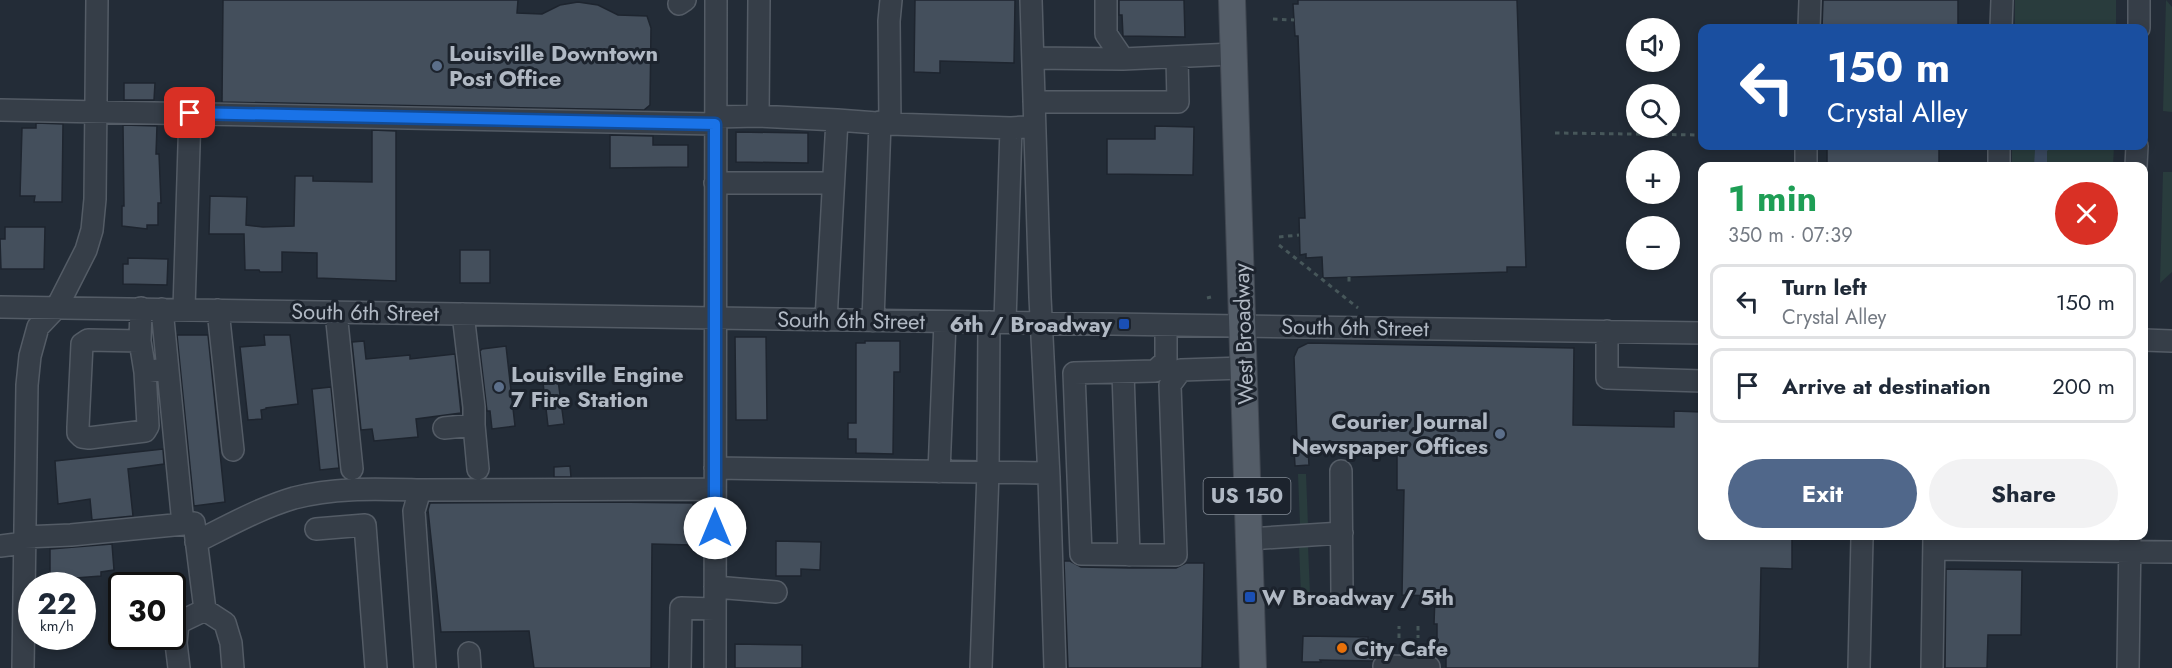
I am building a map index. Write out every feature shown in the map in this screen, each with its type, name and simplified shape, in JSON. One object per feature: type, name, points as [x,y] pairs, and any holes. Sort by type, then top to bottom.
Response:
[{"type":"main road","name":"West Broadway","points":[[1232,0],[1253,668]]},
{"type":"street","points":[[22,668],[27,385],[30,356],[38,327],[57,307],[86,250],[92,230],[95,199],[97,0]]},
{"type":"street","points":[[715,668],[716,0]]},
{"type":"street","points":[[758,116],[759,0]]},
{"type":"street","points":[[873,321],[891,0]]},
{"type":"street","points":[[1031,0],[1055,668]]},
{"type":"street","points":[[1106,0],[1106,34],[1123,59]]},
{"type":"street","points":[[1809,24],[1810,0]]},
{"type":"street","points":[[2001,24],[2002,0]]},
{"type":"street","points":[[2139,0],[2139,24]]},
{"type":"street","points":[[1033,58],[1123,59],[1233,54]]},
{"type":"street","points":[[1034,102],[1178,102],[1177,57]]},
{"type":"street","points":[[0,110],[715,120],[758,116],[885,123],[1035,127]]},
{"type":"street","points":[[184,309],[190,113]]},
{"type":"street","points":[[826,320],[837,120]]},
{"type":"street","points":[[981,668],[988,472],[1011,128]]},
{"type":"street","points":[[715,183],[834,183]]},
{"type":"street","name":"South 6th Street","points":[[0,307],[1698,333]]},
{"type":"street","points":[[140,341],[88,340],[82,344],[78,432],[82,436],[89,438],[145,431],[148,426],[145,372],[140,341],[141,308]]},
{"type":"street","points":[[162,309],[183,524]]},
{"type":"street","points":[[218,310],[233,450]]},
{"type":"street","points":[[336,312],[352,469]]},
{"type":"street","points":[[463,314],[474,407],[478,469]]},
{"type":"street","points":[[939,472],[945,322]]},
{"type":"street","points":[[1166,325],[1168,372],[1176,555],[1081,554],[1074,373],[1168,372],[1244,368]]},
{"type":"street","points":[[1607,331],[1607,378],[1698,381]]},
{"type":"street","points":[[2148,340],[2172,341]]},
{"type":"street","points":[[145,372],[168,370]]},
{"type":"street","points":[[1123,372],[1129,555]]},
{"type":"street","points":[[444,429],[474,425]]},
{"type":"street","points":[[1341,471],[1342,592]]},
{"type":"street","points":[[196,542],[248,516],[294,498],[356,489],[420,490],[939,472],[1043,473],[1049,477]]},
{"type":"street","points":[[420,490],[414,511],[425,668]]},
{"type":"street","points":[[0,546],[24,540],[194,523],[205,610],[225,623],[231,643],[233,668]]},
{"type":"street","points":[[316,529],[365,525],[376,668]]},
{"type":"street","points":[[1249,540],[1342,533]]},
{"type":"street","points":[[1859,668],[1863,540]]},
{"type":"street","points":[[1932,668],[1934,542],[2129,543],[2172,552]]},
{"type":"street","points":[[2128,668],[2129,543]]},
{"type":"street","points":[[715,587],[776,592]]},
{"type":"street","points":[[680,668],[681,608],[715,609]]},
{"type":"street","points":[[179,668],[176,643],[178,623],[205,610]]},
{"type":"street","points":[[1384,666],[1416,667]]},
{"type":"path","points":[[1273,20],[1294,20]]},
{"type":"path","points":[[1555,133],[1698,135]]},
{"type":"path","points":[[1278,237],[1299,236]]},
{"type":"path","points":[[1279,245],[1383,327]]},
{"type":"path","points":[[1349,277],[1349,286]]},
{"type":"path","points":[[1399,626],[1399,638]]},
{"type":"path","points":[[1418,626],[1418,638]]},
{"type":"shaded area","points":[[2015,0],[2116,0],[2116,24],[2015,24]]},
{"type":"shaded area","points":[[2166,0],[2172,7],[2172,112],[2163,111]]},
{"type":"shaded area","points":[[2012,150],[2114,150],[2113,162],[2012,162]]},
{"type":"shaded area","points":[[2163,172],[2172,172],[2172,272],[2160,283]]},
{"type":"shaded area","points":[[1298,474],[1306,474],[1308,525],[1300,525]]},
{"type":"shaded area","points":[[1299,545],[1308,545],[1310,594],[1301,595]]},
{"type":"water","points":[[2035,150],[2048,150],[2047,162],[2034,162]]},
{"type":"building","name":"Louisville Downtown Post Office","points":[[223,0],[518,0],[517,13],[542,14],[560,5],[578,2],[598,5],[618,15],[647,16],[651,28],[650,105],[644,110],[222,102]]},
{"type":"building","points":[[915,0],[1015,0],[1014,63],[940,61],[940,73],[914,72]]},
{"type":"building","points":[[1119,0],[1184,0],[1185,37],[1123,36]]},
{"type":"building","points":[[1298,0],[1517,0],[1526,267],[1507,267],[1507,272],[1323,278],[1322,257],[1306,258],[1306,254],[1300,255],[1299,218],[1305,218],[1298,36],[1295,36],[1293,4],[1298,4]]},
{"type":"building","points":[[1823,0],[1958,0],[1958,24],[1822,24]]},
{"type":"building","points":[[124,83],[155,83],[154,100],[124,100]]},
{"type":"building","points":[[36,123],[63,124],[62,202],[34,202],[35,196],[20,196],[22,128],[36,128]]},
{"type":"building","points":[[123,125],[157,126],[156,154],[159,154],[161,203],[158,203],[158,225],[147,225],[147,229],[122,226],[122,206],[124,206]]},
{"type":"building","points":[[1155,126],[1194,127],[1193,175],[1107,174],[1107,139],[1155,139]]},
{"type":"building","points":[[372,130],[396,131],[396,281],[317,278],[317,253],[282,252],[282,272],[245,270],[244,234],[209,234],[210,196],[247,197],[246,225],[294,226],[295,176],[313,176],[313,181],[372,182]]},
{"type":"building","points":[[736,132],[808,133],[808,163],[736,162]]},
{"type":"building","points":[[610,135],[653,136],[653,145],[688,145],[688,167],[610,168]]},
{"type":"building","points":[[1827,150],[1939,150],[1939,162],[1827,162]]},
{"type":"building","points":[[5,227],[45,227],[44,269],[1,269],[0,239],[5,239]]},
{"type":"building","points":[[460,250],[490,250],[490,283],[460,283]]},
{"type":"building","points":[[128,258],[168,259],[167,285],[123,284],[123,264],[128,264]]},
{"type":"building","points":[[177,335],[208,335],[225,502],[194,506]]},
{"type":"building","points":[[264,335],[290,335],[298,404],[266,408],[261,410],[262,419],[248,420],[240,347],[265,345]]},
{"type":"building","points":[[735,337],[766,337],[767,420],[736,420]]},
{"type":"building","points":[[364,341],[366,359],[410,355],[410,359],[455,354],[461,413],[416,419],[418,437],[374,441],[372,429],[361,430],[352,342]]},
{"type":"building","points":[[865,341],[900,341],[900,372],[894,372],[893,454],[856,453],[856,439],[848,439],[848,423],[856,423],[856,343],[865,343]]},
{"type":"building","points":[[1308,343],[1574,348],[1573,425],[1674,427],[1674,411],[1698,412],[1698,540],[1792,540],[1792,569],[1761,568],[1759,668],[1446,668],[1446,645],[1437,645],[1437,624],[1434,624],[1435,596],[1402,595],[1404,490],[1397,490],[1397,443],[1297,441],[1294,357],[1298,348]]},
{"type":"building","name":"Louisville Engine 7 Fire Station","points":[[506,346],[515,426],[492,429],[490,411],[487,411],[480,351]]},
{"type":"building","points":[[557,373],[564,424],[548,426],[542,374]]},
{"type":"building","points":[[331,387],[339,468],[320,470],[312,389]]},
{"type":"building","points":[[163,449],[164,464],[128,469],[133,516],[92,520],[90,499],[58,504],[55,461]]},
{"type":"building","points":[[1294,449],[1308,449],[1309,465],[1295,466]]},
{"type":"building","points":[[570,466],[571,477],[554,477],[554,467]]},
{"type":"building","points":[[430,503],[693,503],[693,545],[652,544],[651,668],[534,668],[529,631],[441,632],[428,510]]},
{"type":"building","points":[[776,541],[821,542],[820,570],[801,569],[801,576],[776,576]]},
{"type":"building","points":[[112,544],[114,570],[101,572],[101,576],[96,576],[96,572],[50,572],[50,549]]},
{"type":"building","points":[[1064,561],[1070,561],[1081,567],[1129,568],[1176,568],[1186,563],[1204,563],[1202,668],[1068,668]]},
{"type":"building","points":[[1946,569],[2022,570],[2021,635],[1988,635],[1987,668],[1945,668]]},
{"type":"building","points":[[1303,636],[1368,637],[1368,640],[1382,641],[1382,654],[1376,656],[1373,661],[1302,662]]},
{"type":"building","points":[[735,644],[802,645],[802,668],[735,668]]},
{"type":"place","name":"Louisville Downtown Post Office","points":[[437,66]]},
{"type":"place","name":"6th / Broadway","points":[[1124,324]]},
{"type":"place","name":"Louisville Engine 7 Fire Station","points":[[499,387]]},
{"type":"place","name":"Courier Journal Newspaper Offices","points":[[1500,434]]},
{"type":"place","name":"W Broadway / 5th","points":[[1250,597]]},
{"type":"place","name":"City Cafe","points":[[1342,648]]},
{"type":"route","points":[[190,113],[715,124],[715,528]]}]
